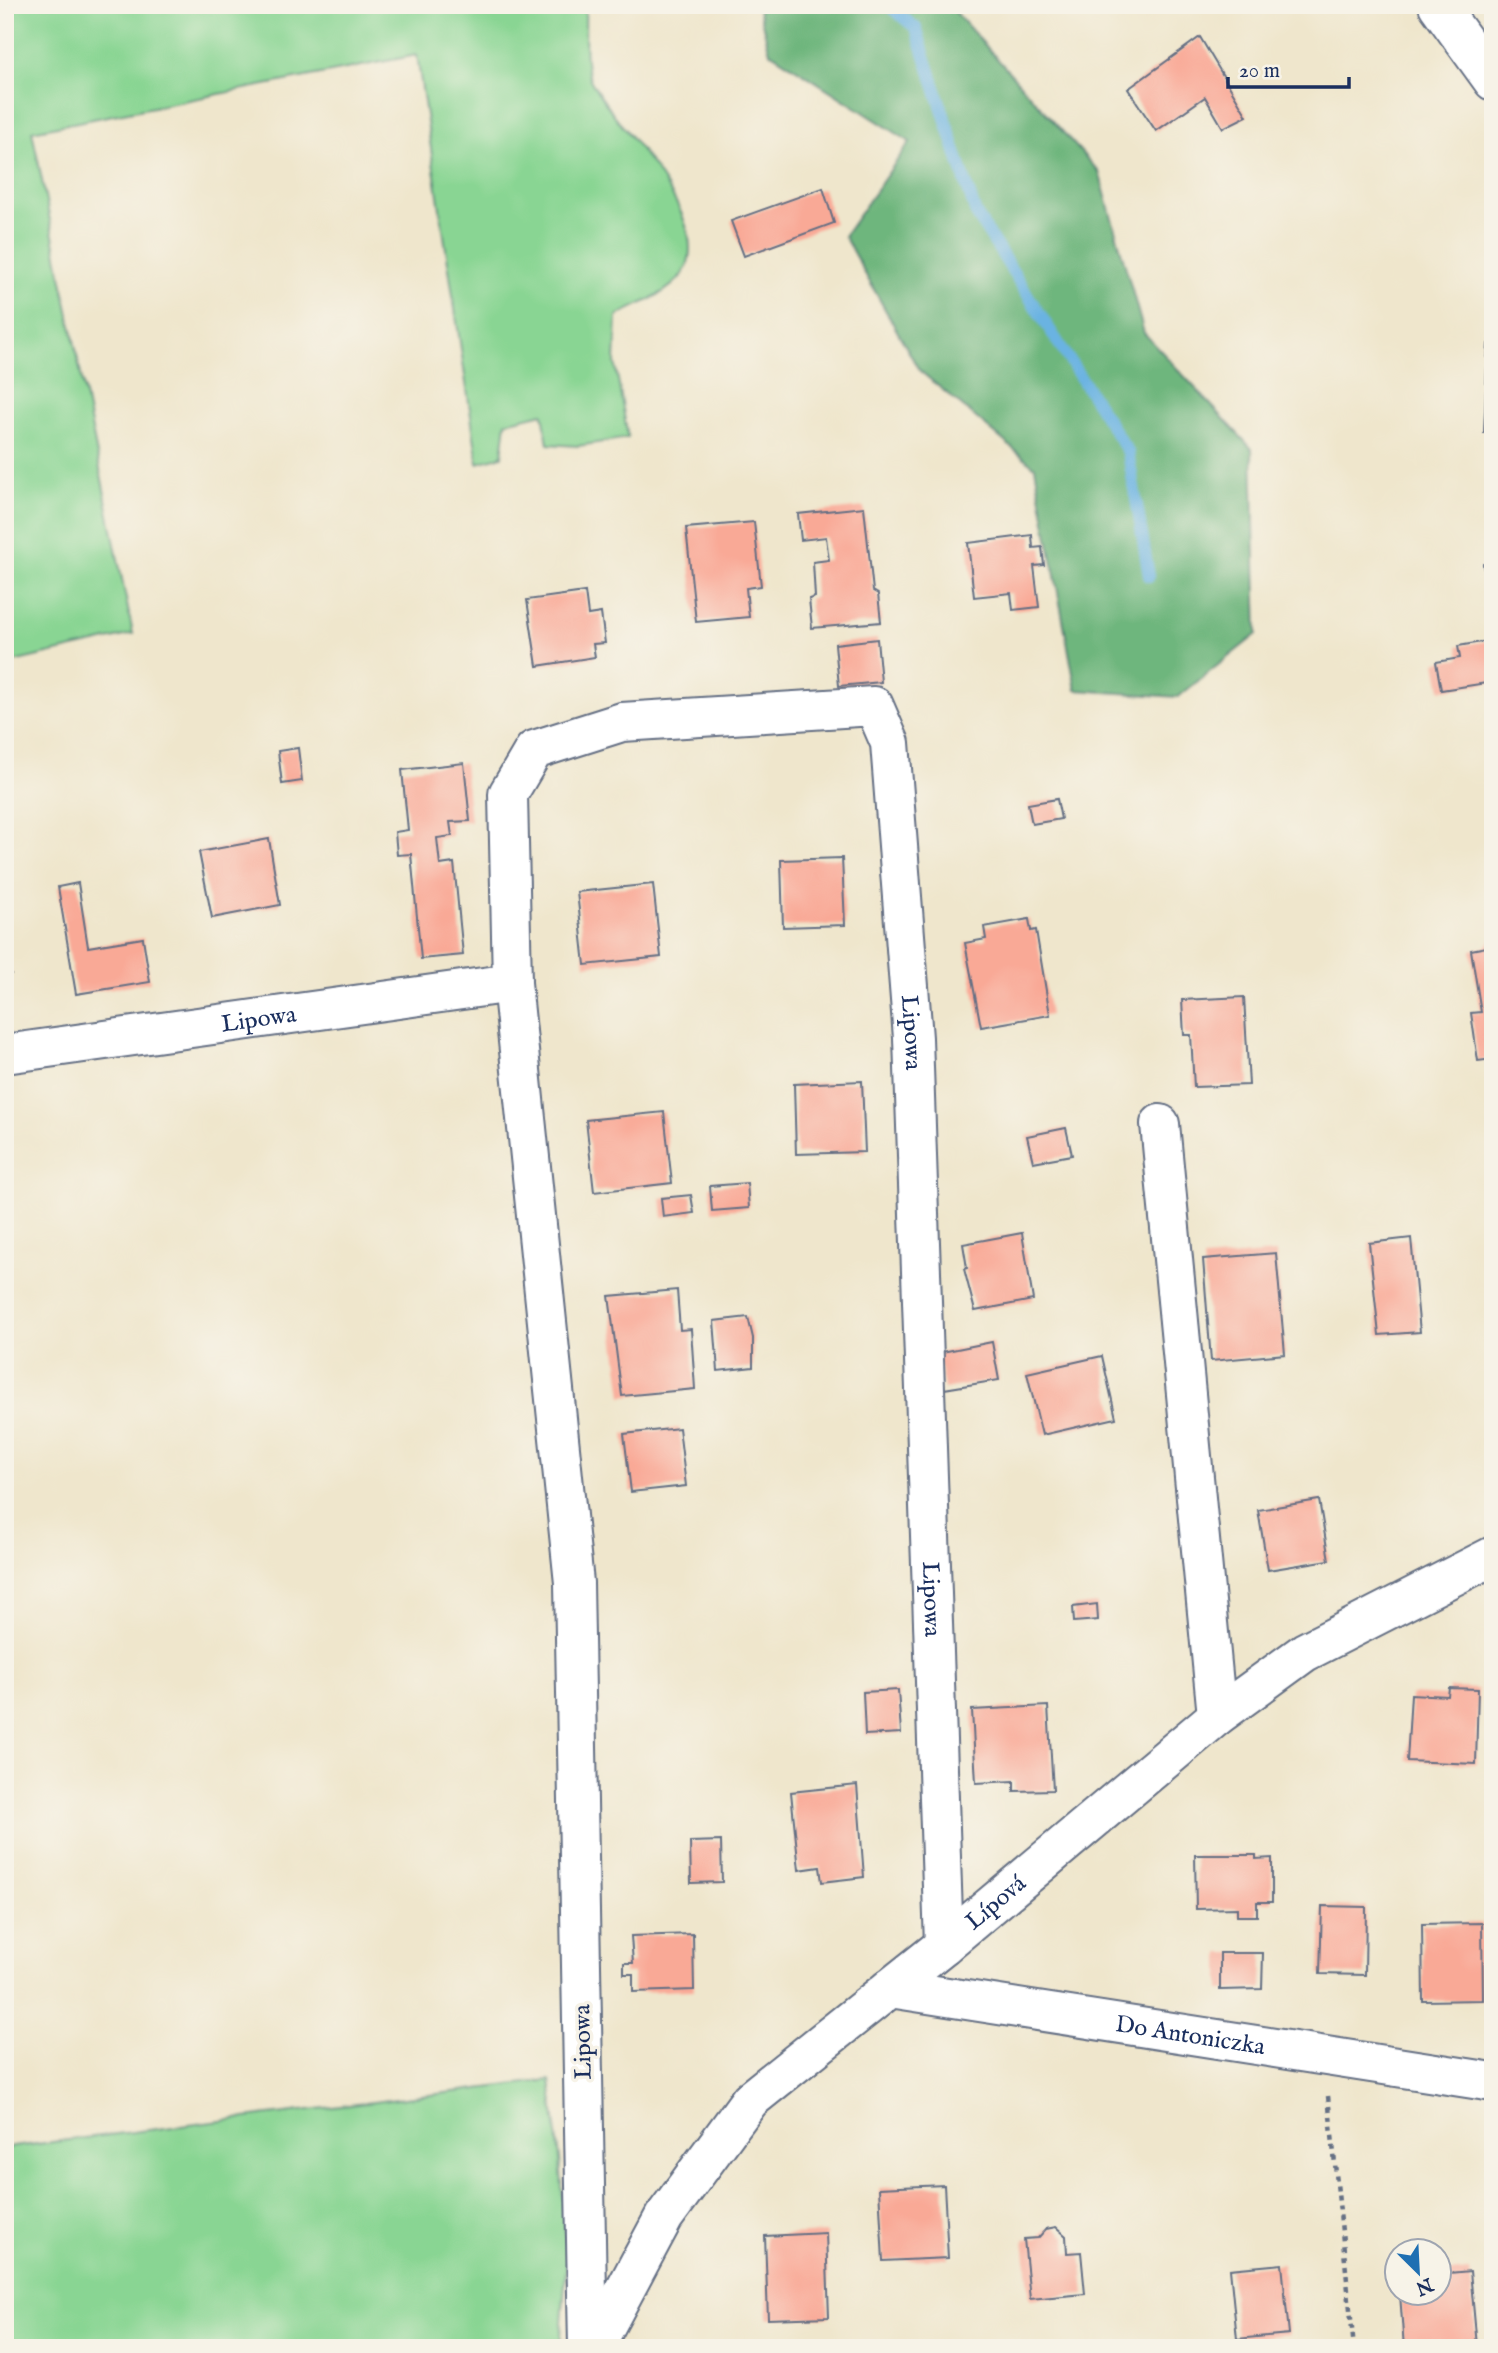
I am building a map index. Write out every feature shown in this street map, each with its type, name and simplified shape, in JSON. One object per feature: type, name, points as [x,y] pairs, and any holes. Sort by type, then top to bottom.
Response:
[{"type":"street","points":[[1438,5],[1493,81]]},
{"type":"street","name":"Lipowa","points":[[588,2348],[574,1583],[512,983],[508,794],[534,750],[622,722],[874,706],[890,743],[914,1038],[944,1945]]},
{"type":"street","name":"Lipowa","points":[[5,1054],[512,983]]},
{"type":"street","points":[[1160,1124],[1217,1716]]},
{"type":"street","name":"Lípová","points":[[594,2348],[664,2217],[750,2100],[944,1945],[1217,1716],[1305,1653],[1493,1556]]},
{"type":"street","name":"Do Antoniczka","points":[[890,1988],[1493,2082]]},
{"type":"path","points":[[1324,2057],[1354,2348]]},
{"type":"green space","points":[[5,5],[585,5],[586,55],[590,79],[672,196],[685,222],[690,246],[686,268],[674,284],[617,316],[615,362],[628,438],[578,446],[548,444],[543,413],[506,422],[502,456],[478,463],[417,55],[32,131],[133,634],[5,664]]},
{"type":"green space","points":[[757,5],[949,5],[1099,172],[1144,333],[1252,449],[1257,634],[1178,697],[1076,690],[1035,467],[919,370],[844,236],[910,142],[770,52]]},
{"type":"green space","points":[[550,2080],[560,2158],[567,2258],[560,2348],[5,2348],[5,2148]]},
{"type":"building","points":[[1200,37],[1247,116],[1223,128],[1205,97],[1156,131],[1128,89]]},
{"type":"building","points":[[823,188],[834,223],[744,256],[731,221]]},
{"type":"building","points":[[1488,344],[1493,344],[1493,433],[1484,433]]},
{"type":"building","points":[[864,507],[873,591],[878,594],[881,622],[812,628],[809,599],[815,597],[813,562],[829,560],[826,537],[801,540],[798,514]]},
{"type":"building","points":[[754,522],[761,586],[746,588],[749,617],[696,622],[686,528]]},
{"type":"building","points":[[1032,535],[1033,548],[1042,547],[1044,565],[1034,566],[1039,607],[1013,610],[1011,593],[974,597],[968,543]]},
{"type":"building","points":[[1493,562],[1493,615],[1491,615],[1483,564]]},
{"type":"building","points":[[585,592],[588,615],[601,613],[605,643],[593,644],[595,657],[537,666],[527,600]]},
{"type":"building","points":[[877,639],[881,682],[839,686],[835,644]]},
{"type":"building","points":[[1493,640],[1493,682],[1441,690],[1436,662],[1460,658],[1458,646]]},
{"type":"building","points":[[298,748],[302,781],[282,784],[278,751]]},
{"type":"building","points":[[464,763],[470,821],[450,822],[452,836],[437,838],[440,865],[454,863],[463,955],[421,959],[411,854],[397,855],[395,832],[408,830],[402,770]]},
{"type":"building","points":[[1057,799],[1061,819],[1032,824],[1028,804]]},
{"type":"building","points":[[269,839],[280,905],[212,918],[199,852]]},
{"type":"building","points":[[842,858],[845,925],[783,927],[781,860]]},
{"type":"building","points":[[78,883],[88,947],[143,938],[150,982],[76,994],[58,887]]},
{"type":"building","points":[[653,884],[661,957],[585,965],[577,892]]},
{"type":"building","points":[[1029,919],[1031,931],[1036,930],[1050,1015],[981,1027],[965,943],[986,939],[984,927]]},
{"type":"building","points":[[1493,938],[1493,1059],[1478,1061],[1471,1013],[1481,1012],[1471,950],[1486,947]]},
{"type":"building","points":[[5,944],[11,974],[5,975]]},
{"type":"building","points":[[1244,997],[1249,1085],[1194,1087],[1191,1035],[1184,1035],[1182,1000]]},
{"type":"building","points":[[862,1081],[865,1152],[796,1154],[794,1084]]},
{"type":"building","points":[[664,1112],[672,1183],[594,1192],[586,1120]]},
{"type":"building","points":[[1066,1128],[1072,1155],[1033,1162],[1027,1136]]},
{"type":"building","points":[[747,1183],[749,1208],[712,1211],[710,1186]]},
{"type":"building","points":[[691,1195],[694,1213],[663,1217],[661,1198]]},
{"type":"building","points":[[1022,1233],[1033,1300],[975,1311],[964,1269],[967,1268],[963,1244]]},
{"type":"building","points":[[1411,1238],[1420,1332],[1379,1335],[1369,1243]]},
{"type":"building","points":[[1276,1253],[1285,1354],[1211,1361],[1203,1259]]},
{"type":"building","points":[[677,1290],[680,1330],[691,1329],[695,1389],[622,1396],[609,1296]]},
{"type":"building","points":[[748,1317],[753,1338],[753,1367],[718,1371],[714,1321]]},
{"type":"building","points":[[992,1342],[999,1380],[944,1389],[937,1353]]},
{"type":"building","points":[[1102,1356],[1116,1418],[1042,1435],[1027,1373]]},
{"type":"building","points":[[679,1428],[686,1486],[631,1492],[624,1434]]},
{"type":"building","points":[[1319,1500],[1329,1560],[1268,1570],[1258,1510]]},
{"type":"building","points":[[1097,1604],[1098,1620],[1074,1622],[1073,1607]]},
{"type":"building","points":[[1449,1688],[1478,1689],[1476,1764],[1407,1761],[1411,1694],[1448,1696]]},
{"type":"building","points":[[898,1690],[901,1733],[865,1735],[863,1692]]},
{"type":"building","points":[[1048,1706],[1053,1790],[1014,1791],[1014,1781],[976,1783],[972,1710]]},
{"type":"building","points":[[857,1785],[864,1877],[822,1882],[820,1867],[799,1870],[791,1792]]},
{"type":"building","points":[[721,1841],[722,1882],[691,1883],[690,1842]]},
{"type":"building","points":[[1195,1855],[1256,1855],[1256,1859],[1272,1858],[1272,1902],[1257,1902],[1257,1916],[1237,1916],[1237,1908],[1196,1909]]},
{"type":"building","points":[[1322,1906],[1366,1907],[1365,1975],[1320,1974]]},
{"type":"building","points":[[1482,1923],[1483,2000],[1423,2001],[1422,1924]]},
{"type":"building","points":[[693,1934],[694,1990],[633,1992],[633,1974],[624,1974],[624,1963],[633,1963],[631,1936]]},
{"type":"building","points":[[1220,1953],[1263,1953],[1262,1989],[1220,1990]]},
{"type":"building","points":[[944,2185],[948,2258],[883,2261],[879,2188]]},
{"type":"building","points":[[1056,2227],[1066,2236],[1067,2253],[1081,2252],[1085,2294],[1030,2299],[1024,2239],[1038,2238],[1046,2229]]},
{"type":"building","points":[[826,2233],[829,2317],[768,2319],[765,2236]]},
{"type":"building","points":[[1282,2264],[1289,2334],[1237,2339],[1230,2269]]},
{"type":"building","points":[[1470,2271],[1477,2346],[1404,2348],[1401,2308],[1452,2308],[1452,2273]]},
{"type":"waterway","points":[[888,5],[916,28],[976,214],[1128,452],[1149,576]]}]
